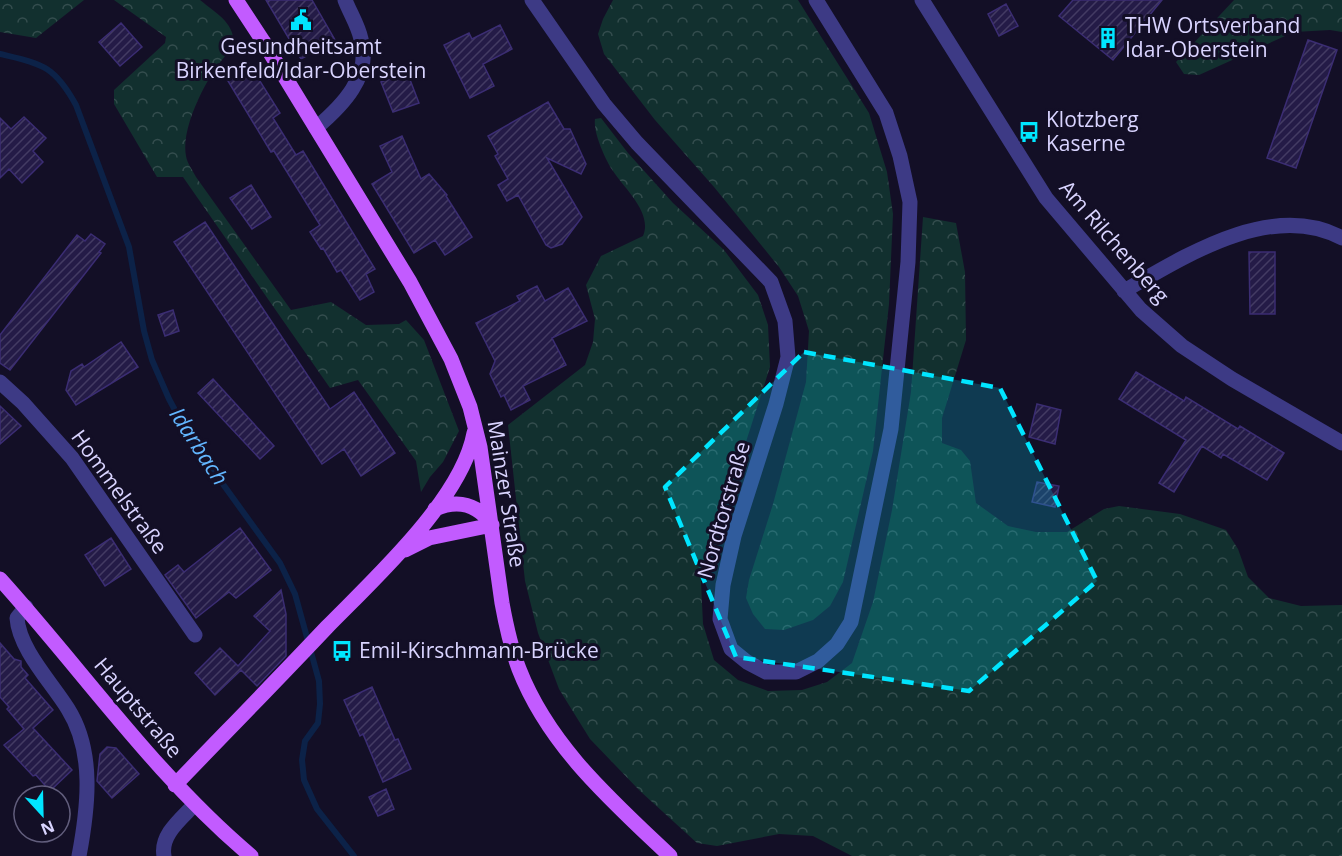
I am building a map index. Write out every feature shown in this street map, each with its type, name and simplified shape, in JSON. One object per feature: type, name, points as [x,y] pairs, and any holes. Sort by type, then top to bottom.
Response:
[{"type":"main road","name":"Mainzer Straße","points":[[236,0],[410,282],[452,359],[463,386],[483,464],[507,627],[518,666],[531,696],[558,739],[586,776],[670,856]]},
{"type":"main road","points":[[175,785],[393,559],[435,509],[453,483],[467,458],[475,428]]},
{"type":"main road","points":[[393,559],[429,538],[492,525],[486,516],[469,505],[446,505],[435,509]]},
{"type":"main road","name":"Hauptstraße","points":[[0,579],[175,785],[251,856]]},
{"type":"street","points":[[316,128],[334,114],[347,99],[362,68],[364,51],[361,38],[345,0]]},
{"type":"street","name":"Nordtorstraße","points":[[532,0],[604,104],[637,143],[771,282],[785,321],[788,357],[776,404],[734,536],[723,585],[720,619],[731,648],[747,662],[766,672],[796,672],[818,661],[837,644],[851,622],[891,429],[908,262],[910,202],[900,156],[886,113],[816,0]]},
{"type":"street","name":"Am Rilchenberg","points":[[922,0],[1046,198],[1141,310],[1182,346],[1232,380],[1342,443]]},
{"type":"street","points":[[1124,291],[1191,254],[1269,226],[1287,224],[1306,226],[1342,238]]},
{"type":"street","name":"Hommelstraße","points":[[0,382],[23,402],[72,458],[195,635]]},
{"type":"street","points":[[26,607],[17,618],[21,636],[76,722],[85,750],[87,784],[84,854]]},
{"type":"street","points":[[164,856],[162,848],[167,834],[194,805]]},
{"type":"highlighted area","points":[[804,352],[1000,388],[1097,581],[969,691],[736,657],[665,487]]},
{"type":"green space","points":[[0,0],[84,0],[36,38],[0,32]]},
{"type":"green space","points":[[114,0],[200,0],[229,26],[232,32],[233,48],[224,57],[207,83],[192,114],[185,144],[188,161],[196,177],[291,310],[331,302],[366,325],[399,324],[406,320],[424,340],[459,431],[443,462],[421,492],[416,461],[358,380],[330,388],[183,177],[157,177],[114,104],[114,90],[165,43],[166,37]]},
{"type":"green space","points":[[613,0],[798,0],[869,113],[887,172],[893,214],[889,304],[873,451],[843,582],[830,606],[813,620],[784,630],[765,629],[753,614],[746,598],[749,580],[773,504],[806,382],[809,331],[798,296],[779,267],[714,187],[655,120],[604,54],[598,34]]},
{"type":"green space","points":[[1234,0],[1342,0],[1342,32],[1330,30],[1294,32],[1199,75],[1184,74],[1176,62]]},
{"type":"green space","points":[[601,118],[628,153],[673,203],[724,250],[758,295],[768,325],[770,367],[701,582],[703,624],[714,660],[738,680],[768,691],[802,690],[827,682],[852,663],[873,602],[892,510],[911,392],[923,217],[956,223],[965,272],[966,340],[942,418],[942,443],[961,450],[970,461],[976,503],[1008,526],[1036,532],[1067,532],[1104,509],[1119,506],[1180,514],[1226,530],[1238,549],[1248,577],[1269,598],[1301,606],[1342,605],[1342,856],[852,856],[813,836],[779,834],[717,846],[697,843],[640,791],[590,739],[559,689],[538,633],[525,581],[508,425],[585,365],[593,342],[595,319],[586,285],[601,256],[643,236],[645,227],[641,210],[613,171],[600,145],[595,119]]},
{"type":"building","name":"Gesundheitsamt Birkenfeld/Idar-Oberstein","points":[[266,0],[312,0],[335,40],[301,59]]},
{"type":"building","name":"THW Ortsverband Idar-Oberstein","points":[[1073,0],[1162,0],[1113,60],[1059,16]]},
{"type":"building","points":[[1006,4],[1018,26],[999,36],[988,14]]},
{"type":"building","points":[[121,23],[142,47],[120,66],[99,42]]},
{"type":"building","points":[[500,25],[512,49],[483,64],[494,86],[470,98],[444,45],[469,33],[472,39]]},
{"type":"building","points":[[1308,40],[1337,50],[1296,168],[1267,158]]},
{"type":"building","points":[[248,62],[280,113],[273,118],[296,155],[303,151],[375,269],[366,274],[374,292],[360,300],[341,270],[337,272],[323,248],[321,249],[310,232],[320,225],[274,151],[271,152],[225,76]]},
{"type":"building","points":[[407,72],[419,103],[393,112],[381,82]]},
{"type":"building","points":[[548,102],[564,129],[570,129],[586,164],[581,174],[547,158],[582,217],[562,244],[551,248],[546,245],[518,195],[507,201],[498,185],[508,179],[495,156],[498,154],[488,136]]},
{"type":"building","points":[[24,117],[46,138],[33,151],[43,162],[22,183],[9,169],[0,178],[0,118],[11,129]]},
{"type":"building","points":[[402,136],[421,179],[429,174],[447,195],[472,237],[445,255],[435,240],[414,253],[372,184],[392,172],[380,146]]},
{"type":"building","points":[[251,185],[271,217],[252,229],[230,198]]},
{"type":"building","points":[[205,222],[330,409],[354,392],[395,453],[361,476],[344,449],[322,464],[174,242]]},
{"type":"building","points":[[91,234],[105,244],[99,252],[101,253],[10,370],[0,363],[0,335],[77,235],[85,241]]},
{"type":"building","points":[[1249,252],[1275,252],[1275,314],[1250,314]]},
{"type":"building","points":[[537,286],[545,301],[568,288],[587,321],[552,338],[566,365],[523,386],[530,400],[511,410],[504,395],[501,397],[490,374],[495,361],[476,323],[520,301],[517,296]]},
{"type":"building","points":[[173,310],[179,331],[165,336],[158,315]]},
{"type":"building","points":[[121,342],[138,367],[76,405],[66,390],[71,371],[82,364],[84,367]]},
{"type":"building","points":[[1136,372],[1184,401],[1186,397],[1238,429],[1240,426],[1284,453],[1267,480],[1223,454],[1221,458],[1202,446],[1174,492],[1159,483],[1186,440],[1119,399]]},
{"type":"building","points":[[213,379],[274,446],[260,459],[198,393]]},
{"type":"building","points":[[1037,404],[1061,410],[1055,444],[1029,437]]},
{"type":"building","points":[[0,406],[21,426],[0,444]]},
{"type":"building","points":[[1037,482],[1059,486],[1055,507],[1032,502]]},
{"type":"building","points":[[240,528],[271,570],[236,598],[229,592],[196,618],[165,575],[178,565],[184,572]]},
{"type":"building","points":[[111,538],[131,569],[105,586],[85,555]]},
{"type":"building","points":[[281,590],[286,614],[286,656],[257,686],[241,670],[215,695],[195,673],[220,648],[238,666],[270,631],[254,616]]},
{"type":"building","points":[[0,643],[14,659],[21,661],[21,667],[28,675],[25,678],[53,710],[33,728],[72,770],[57,784],[44,784],[36,775],[33,776],[4,745],[24,729],[0,697]]},
{"type":"building","points":[[372,687],[395,740],[398,739],[411,769],[383,782],[363,734],[360,736],[344,700]]},
{"type":"building","points":[[107,747],[116,748],[139,774],[112,798],[97,781],[100,754]]},
{"type":"building","points":[[386,789],[394,809],[378,816],[369,797]]},
{"type":"waterway","name":"Idarbach","points":[[0,54],[46,68],[61,82],[76,105],[129,247],[144,331],[152,360],[169,399],[191,440],[280,563],[295,594],[319,681],[318,723],[305,741],[302,760],[304,780],[317,809],[354,856]]},
{"type":"place","name":"Gesundheitsamt Birkenfeld/Idar-Oberstein","points":[[301,20]]},
{"type":"place","name":"THW Ortsverband Idar-Oberstein","points":[[1108,38]]},
{"type":"place","name":"Klotzberg Kaserne","points":[[1029,132]]},
{"type":"place","name":"Emil-Kirschmann-Brücke","points":[[342,651]]}]
